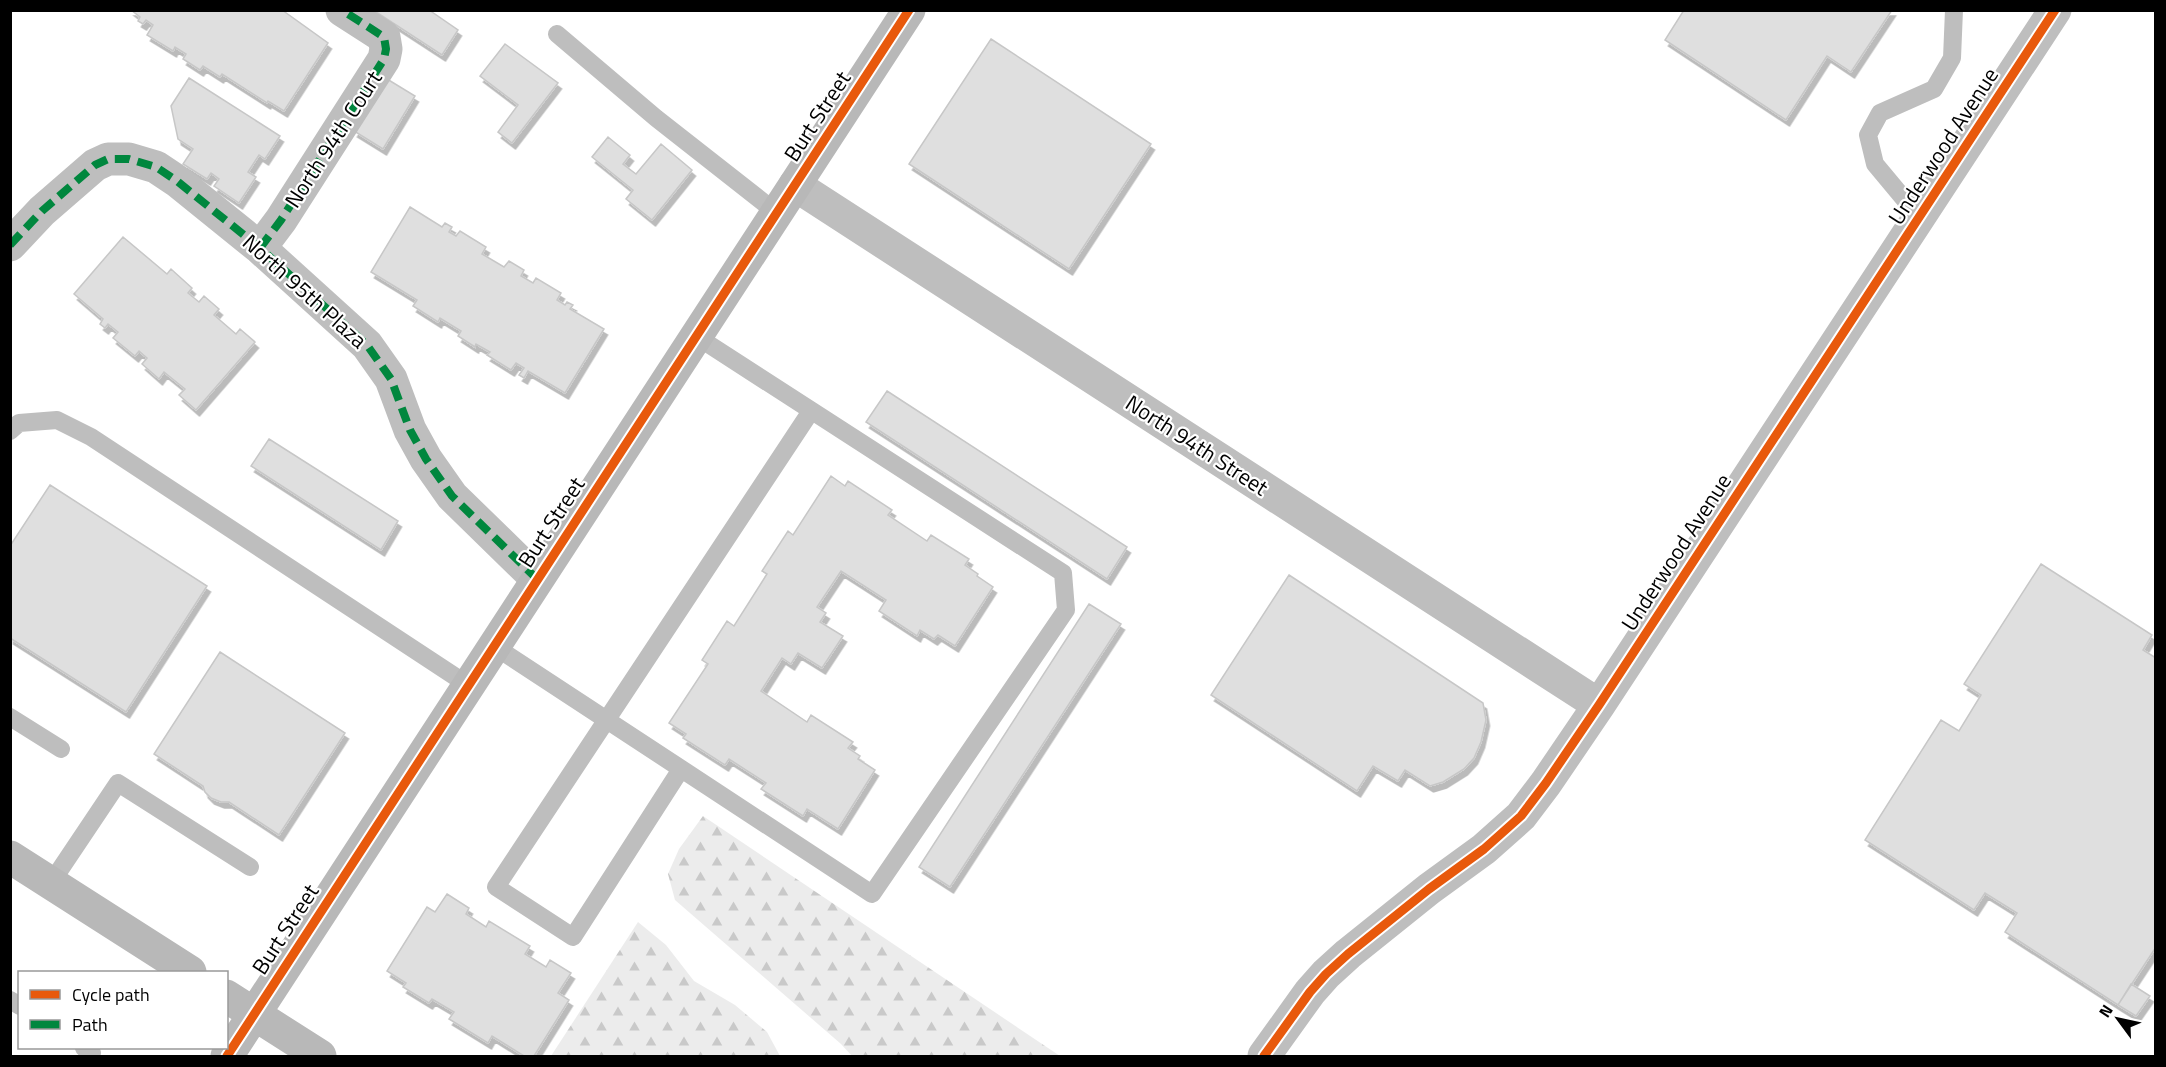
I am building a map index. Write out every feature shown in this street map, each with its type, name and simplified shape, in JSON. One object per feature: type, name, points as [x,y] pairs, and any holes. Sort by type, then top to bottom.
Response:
[{"type":"street","name":"North 94th Court","points":[[260,248],[281,220],[384,59],[386,49],[384,37],[342,10]]},
{"type":"street","name":"Burt Street","points":[[227,1056],[909,10]]},
{"type":"street","name":"Underwood Avenue","points":[[1264,1056],[1310,992],[1341,961],[1429,889],[1484,849],[1521,816],[1546,783],[2055,10]]},
{"type":"street","name":"North 95th Plaza","points":[[10,245],[42,211],[95,165],[108,159],[129,159],[156,167],[177,181],[260,248],[367,345],[391,380],[415,440],[452,496],[537,579]]},
{"type":"street","name":"North 94th Street","points":[[795,185],[1599,705]]},
{"type":"street","points":[[10,857],[188,971]]},
{"type":"street","points":[[228,997],[320,1056]]},
{"type":"lane","points":[[1920,218],[1875,164],[1868,135],[1880,113],[1934,89],[1952,58],[1954,10]]},
{"type":"lane","points":[[557,34],[656,118],[777,213]]},
{"type":"lane","points":[[494,646],[872,894],[1066,610],[1063,573],[696,336]]},
{"type":"lane","points":[[681,769],[573,937],[496,886],[811,411]]},
{"type":"lane","points":[[10,431],[19,423],[57,420],[92,437],[468,685]]},
{"type":"lane","points":[[10,717],[61,749]]},
{"type":"lane","points":[[51,883],[118,783],[250,867]]},
{"type":"green space","points":[[703,816],[1060,1056],[852,1056],[675,900],[668,874],[679,849]]},
{"type":"green space","points":[[638,922],[666,945],[694,981],[735,1005],[767,1032],[780,1056],[551,1056]]},
{"type":"building","points":[[131,10],[282,10],[328,43],[284,111],[268,101],[267,103],[222,74],[220,77],[203,66],[200,70],[183,59],[186,54],[175,47],[173,51],[147,35],[153,25],[146,20],[143,24],[138,21],[140,17]]},
{"type":"building","points":[[373,10],[429,10],[458,30],[442,55]]},
{"type":"building","points":[[1684,10],[1892,10],[1851,72],[1827,56],[1786,120],[1665,40]]},
{"type":"building","points":[[991,39],[1151,144],[1069,269],[909,164]]},
{"type":"building","points":[[505,44],[558,83],[512,143],[498,132],[518,105],[480,76]]},
{"type":"building","points":[[189,78],[280,136],[265,159],[259,155],[248,172],[256,177],[239,203],[214,186],[219,179],[211,173],[207,179],[183,164],[193,149],[178,139],[171,106]]},
{"type":"building","points":[[387,79],[415,96],[383,149],[354,131]]},
{"type":"building","points":[[608,137],[630,155],[623,164],[636,174],[661,144],[692,170],[652,220],[626,199],[633,190],[592,157]]},
{"type":"building","points":[[410,207],[442,227],[445,223],[452,227],[449,232],[456,236],[460,231],[486,247],[482,254],[504,267],[509,261],[524,270],[521,276],[533,283],[536,278],[561,293],[557,300],[565,305],[567,302],[573,305],[570,309],[604,329],[565,393],[528,371],[524,378],[519,375],[524,368],[516,363],[511,370],[487,355],[490,352],[476,344],[475,347],[458,336],[461,331],[440,318],[438,322],[413,306],[417,300],[371,272]]},
{"type":"building","points":[[123,237],[167,274],[171,269],[192,288],[188,293],[199,302],[204,296],[219,309],[214,315],[236,334],[240,329],[255,342],[196,410],[179,395],[185,389],[164,372],[159,379],[142,364],[147,358],[139,351],[135,356],[113,338],[118,332],[108,324],[105,328],[100,324],[103,319],[74,294]]},
{"type":"building","points":[[887,391],[1127,547],[1107,579],[866,422]]},
{"type":"building","points":[[269,439],[398,521],[381,550],[251,466]]},
{"type":"building","points":[[831,476],[845,486],[848,481],[892,510],[888,515],[927,541],[931,535],[969,559],[965,565],[993,587],[955,646],[938,635],[934,639],[920,630],[917,636],[879,611],[886,600],[841,571],[817,607],[826,613],[820,622],[843,636],[822,668],[798,653],[791,664],[782,658],[761,691],[807,722],[811,715],[853,742],[848,748],[860,756],[858,759],[875,770],[838,829],[807,809],[803,816],[761,789],[766,783],[729,759],[725,765],[683,738],[686,734],[669,723],[708,664],[702,660],[727,621],[734,626],[767,574],[762,571],[788,531],[793,535]]},
{"type":"building","points":[[50,485],[207,586],[126,712],[10,638],[10,546]]},
{"type":"building","points":[[2041,564],[2152,635],[2143,650],[2156,658],[2156,947],[2118,1005],[2005,932],[2017,913],[1985,893],[1974,910],[1865,840],[1941,720],[1959,731],[1981,695],[1964,684]]},
{"type":"building","points":[[1289,575],[1483,703],[1486,720],[1481,742],[1474,758],[1464,769],[1443,782],[1430,786],[1405,770],[1398,781],[1373,766],[1357,791],[1211,695]]},
{"type":"building","points":[[1089,604],[1121,624],[950,887],[919,867]]},
{"type":"building","points":[[220,652],[345,733],[279,835],[229,802],[211,798],[203,786],[154,754]]},
{"type":"building","points":[[447,894],[469,908],[466,914],[486,927],[489,921],[530,946],[525,954],[546,967],[550,960],[571,973],[558,993],[569,1000],[534,1056],[524,1056],[492,1036],[488,1043],[449,1019],[454,1012],[432,999],[429,1003],[403,987],[406,983],[387,971],[427,907],[435,912]]},
{"type":"building","points":[[2131,984],[2150,996],[2136,1016],[2118,1005]]},
{"type":"marked path","points":[[260,248],[281,220],[384,59],[386,49],[384,37],[342,10]]},
{"type":"marked path","points":[[10,245],[42,211],[95,165],[108,159],[129,159],[156,167],[177,181],[260,248],[367,345],[391,379],[410,430],[426,459],[452,496],[537,579]]},
{"type":"cycle path","points":[[227,1056],[909,10]]},
{"type":"cycle path","points":[[1264,1056],[1310,992],[1326,974],[1429,889],[1484,849],[1521,816],[1546,783],[2055,10]]}]
